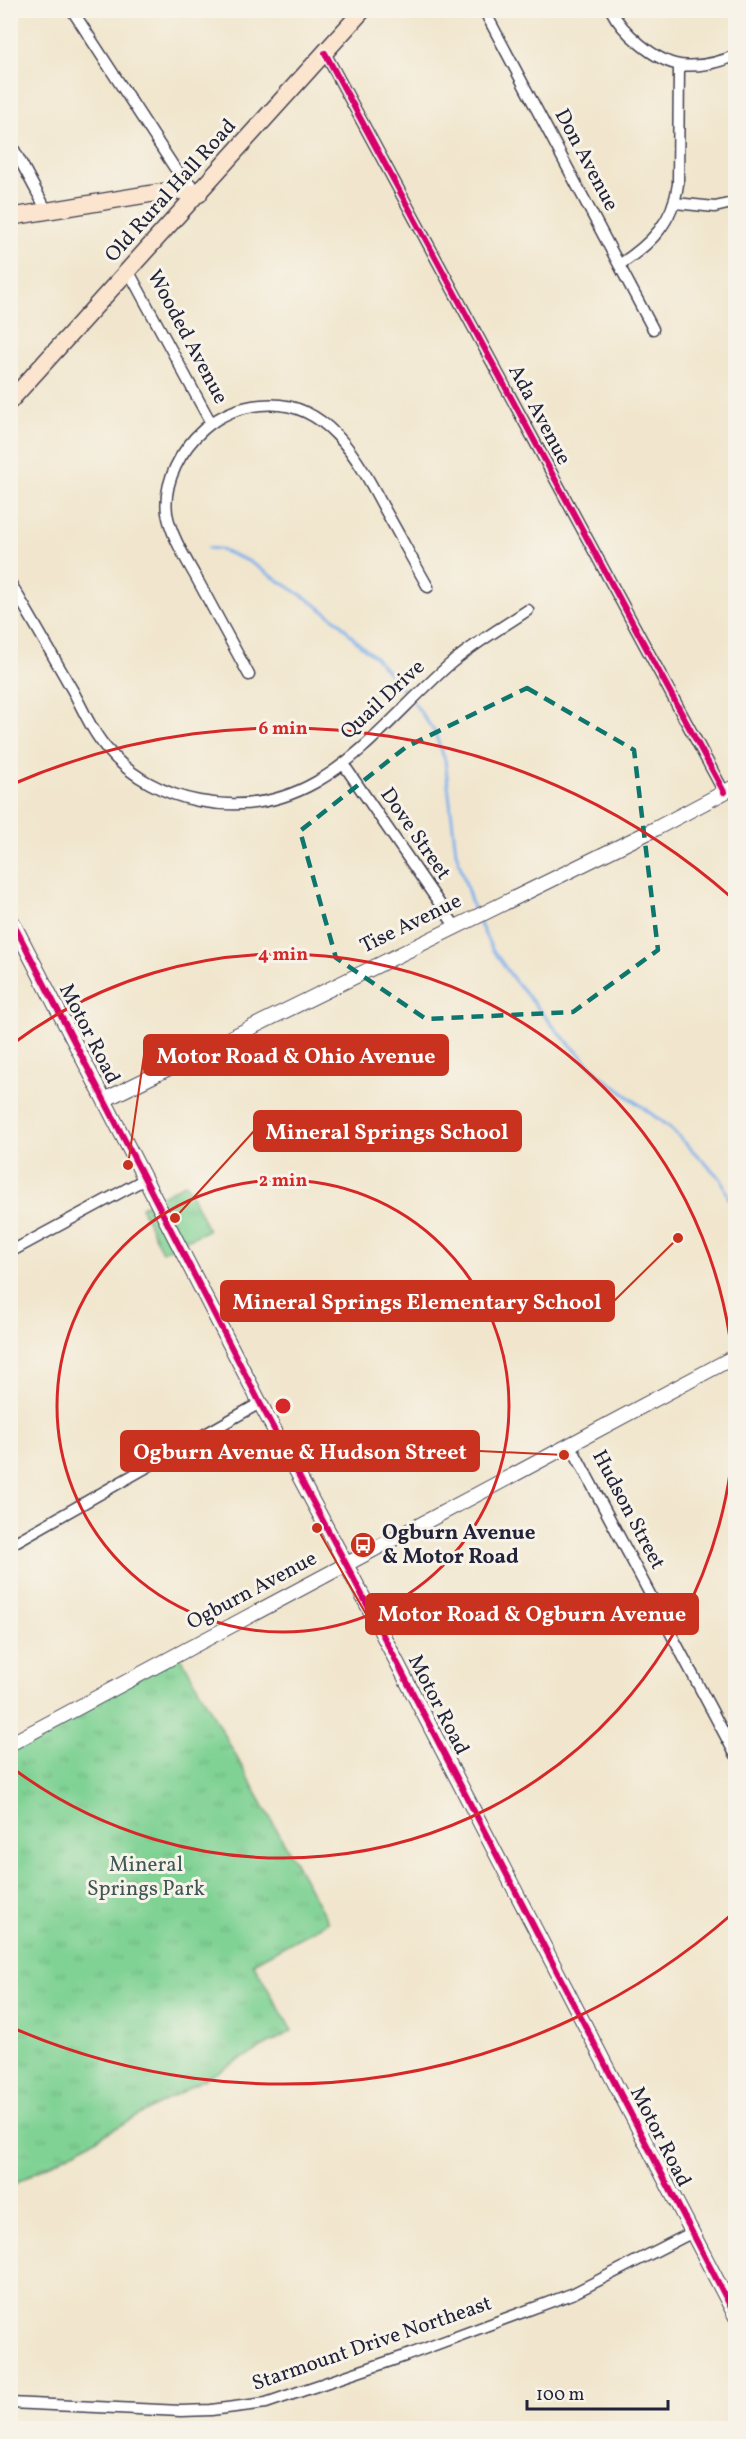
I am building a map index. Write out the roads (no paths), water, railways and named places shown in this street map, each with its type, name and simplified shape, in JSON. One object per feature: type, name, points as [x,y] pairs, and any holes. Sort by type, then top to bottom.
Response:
[{"type":"main road","name":"Old Rural Hall Road","points":[[10,400],[129,272],[363,10]]},
{"type":"main road","points":[[10,217],[174,190],[199,194]]},
{"type":"street","points":[[72,10],[174,167],[199,194]]},
{"type":"street","name":"Don Avenue","points":[[484,10],[653,329]]},
{"type":"street","points":[[610,10],[637,43],[679,65],[707,64],[735,56]]},
{"type":"street","name":"Ada Avenue","points":[[325,53],[730,789]]},
{"type":"street","points":[[619,265],[639,252],[654,236],[675,203],[678,184],[679,65]]},
{"type":"street","points":[[10,142],[47,211]]},
{"type":"street","points":[[675,203],[715,207],[735,201]]},
{"type":"street","name":"Wooded Avenue","points":[[129,272],[211,423],[192,440],[172,474],[167,512],[173,533],[249,675]]},
{"type":"street","points":[[211,423],[238,409],[280,404],[309,414],[334,430],[362,468],[428,587]]},
{"type":"street","name":"Quail Drive","points":[[10,582],[107,750],[129,770],[170,794],[208,803],[251,804],[293,795],[309,788],[344,765],[450,664],[528,610]]},
{"type":"street","name":"Dove Street","points":[[344,765],[455,926]]},
{"type":"street","name":"Tise Avenue","points":[[104,1100],[655,829],[730,789]]},
{"type":"street","name":"Motor Road","points":[[10,917],[735,2318]]},
{"type":"street","points":[[10,1252],[145,1179]]},
{"type":"street","name":"Ogburn Avenue","points":[[10,1744],[735,1356]]},
{"type":"street","points":[[10,1545],[260,1403]]},
{"type":"street","name":"Hudson Street","points":[[570,1444],[735,1754]]},
{"type":"street","name":"Starmount Drive Northeast","points":[[10,2403],[181,2411],[266,2403],[405,2356],[574,2293],[691,2233]]},
{"type":"waterway","points":[[208,548],[219,549],[248,561],[339,622],[358,643],[375,657],[410,698]]},
{"type":"waterway","points":[[414,703],[434,731],[445,760],[456,852],[475,914]]},
{"type":"waterway","points":[[478,920],[492,949],[515,981],[558,1032],[600,1075],[670,1128],[721,1179],[736,1220]]},
{"type":"place","name":"Motor Road & Ohio Avenue","points":[[128,1165]]},
{"type":"place","name":"Mineral Springs School","points":[[175,1218]]},
{"type":"place","name":"Mineral Springs Elementary School","points":[[678,1238]]},
{"type":"place","name":"Ogburn Avenue & Hudson Street","points":[[564,1455]]},
{"type":"place","name":"Motor Road & Ogburn Avenue","points":[[317,1528]]},
{"type":"place","name":"Ogburn Avenue & Motor Road","points":[[363,1545]]},
{"type":"park label","name":"Mineral Springs Park","points":[[146,1877]]}]
